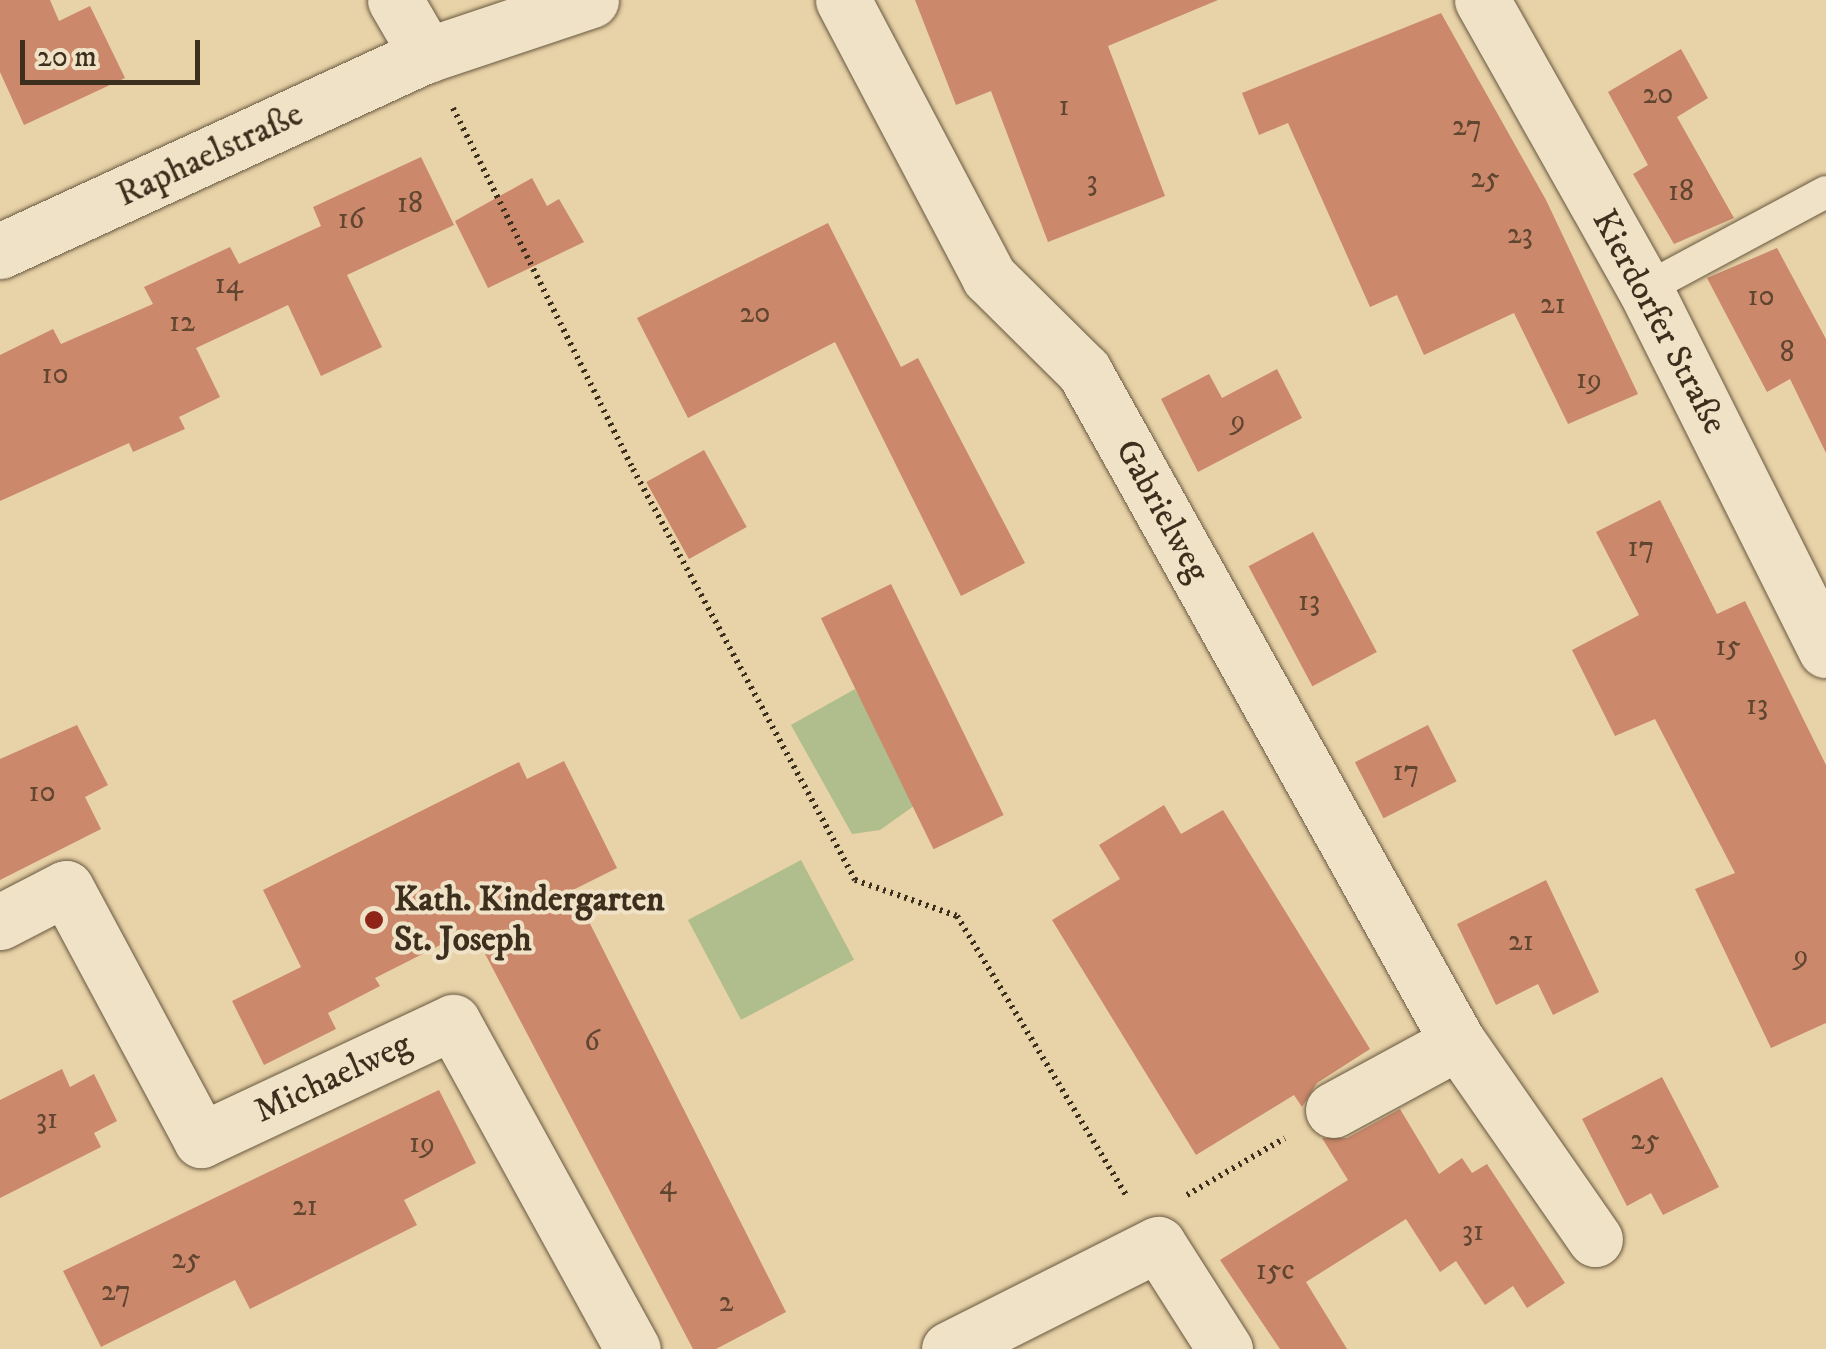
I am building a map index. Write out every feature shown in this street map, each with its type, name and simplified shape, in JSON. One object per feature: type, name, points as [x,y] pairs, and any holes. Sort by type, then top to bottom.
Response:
[{"type":"street","points":[[395,0],[427,56]]},
{"type":"street","name":"Raphaelstraße","points":[[0,251],[427,56],[591,0]]},
{"type":"street","name":"Gabrielweg","points":[[843,0],[989,278],[1084,371],[1458,1042],[1595,1238]]},
{"type":"street","name":"Kierdorfer Straße","points":[[1482,0],[1645,289],[1826,650]]},
{"type":"street","name":"Michaelweg","points":[[0,922],[66,888],[201,1140],[453,1022],[632,1349]]},
{"type":"street","points":[[1334,1110],[1458,1042]]},
{"type":"street","points":[[950,1349],[1149,1233],[1226,1349]]},
{"type":"lane","points":[[1645,289],[1826,192]]},
{"type":"path","points":[[427,56],[633,469],[854,880],[957,916],[1149,1233],[1334,1110]]},
{"type":"green space","points":[[855,689],[918,803],[880,830],[852,834],[791,725]]},
{"type":"green space","points":[[801,860],[854,960],[741,1020],[688,920]]},
{"type":"building","points":[[0,0],[50,0],[59,21],[90,6],[125,78],[24,125],[0,72]]},
{"type":"building","points":[[915,0],[1218,0],[1108,46],[1165,196],[1048,242],[991,91],[956,105]]},
{"type":"building","points":[[1441,13],[1546,200],[1638,394],[1568,424],[1514,313],[1424,355],[1397,295],[1370,307],[1288,123],[1259,135],[1242,93]]},
{"type":"building","points":[[1681,49],[1708,98],[1677,117],[1734,218],[1674,244],[1633,174],[1648,165],[1608,92]]},
{"type":"building","points":[[421,157],[454,225],[347,275],[382,347],[321,376],[288,305],[196,348],[220,397],[179,417],[185,429],[133,452],[129,443],[0,501],[0,355],[53,329],[61,344],[153,304],[144,287],[230,247],[239,264],[321,226],[313,207]]},
{"type":"building","points":[[532,178],[547,206],[559,199],[584,242],[488,288],[455,221]]},
{"type":"building","points":[[828,223],[901,367],[918,358],[1025,563],[961,596],[835,342],[688,418],[637,318]]},
{"type":"building","points":[[1777,248],[1826,339],[1826,453],[1790,379],[1767,392],[1707,278]]},
{"type":"building","points":[[1277,369],[1302,418],[1198,472],[1161,399],[1209,374],[1222,398]]},
{"type":"building","points":[[704,450],[747,527],[689,559],[646,482]]},
{"type":"building","points":[[1660,500],[1717,614],[1745,601],[1826,765],[1826,1023],[1771,1048],[1695,889],[1735,873],[1655,719],[1615,736],[1572,650],[1639,615],[1596,532]]},
{"type":"building","points":[[1313,532],[1377,652],[1312,686],[1249,566]]},
{"type":"building","points":[[891,584],[1004,815],[934,849],[821,618]]},
{"type":"building","points":[[77,725],[108,785],[85,797],[101,829],[0,880],[0,759]]},
{"type":"building","points":[[1428,725],[1457,781],[1384,818],[1355,762]]},
{"type":"building","points":[[564,761],[617,868],[573,890],[786,1312],[716,1349],[693,1349],[472,929],[375,978],[380,986],[328,1013],[336,1029],[264,1065],[232,1001],[301,967],[263,890],[519,762],[527,779]]},
{"type":"building","points":[[1164,805],[1181,834],[1223,810],[1370,1049],[1317,1083],[1302,1107],[1294,1095],[1196,1155],[1052,920],[1120,879],[1099,845]]},
{"type":"building","points":[[1546,880],[1599,992],[1553,1015],[1538,984],[1496,1005],[1457,924]]},
{"type":"building","points":[[62,1069],[70,1087],[94,1074],[117,1121],[94,1133],[101,1147],[0,1198],[0,1100]]},
{"type":"building","points":[[1662,1077],[1719,1187],[1663,1215],[1651,1193],[1627,1206],[1582,1119]]},
{"type":"building","points":[[439,1090],[476,1163],[404,1200],[417,1225],[250,1309],[235,1280],[101,1347],[63,1271]]},
{"type":"building","points":[[1400,1109],[1439,1174],[1462,1158],[1472,1173],[1487,1164],[1565,1283],[1527,1308],[1513,1286],[1485,1305],[1456,1261],[1440,1272],[1406,1219],[1306,1282],[1347,1349],[1280,1349],[1220,1260],[1348,1180],[1322,1138],[1347,1138]]},
{"type":"place","name":"Kath. Kindergarten St. Joseph","points":[[374,920]]}]
